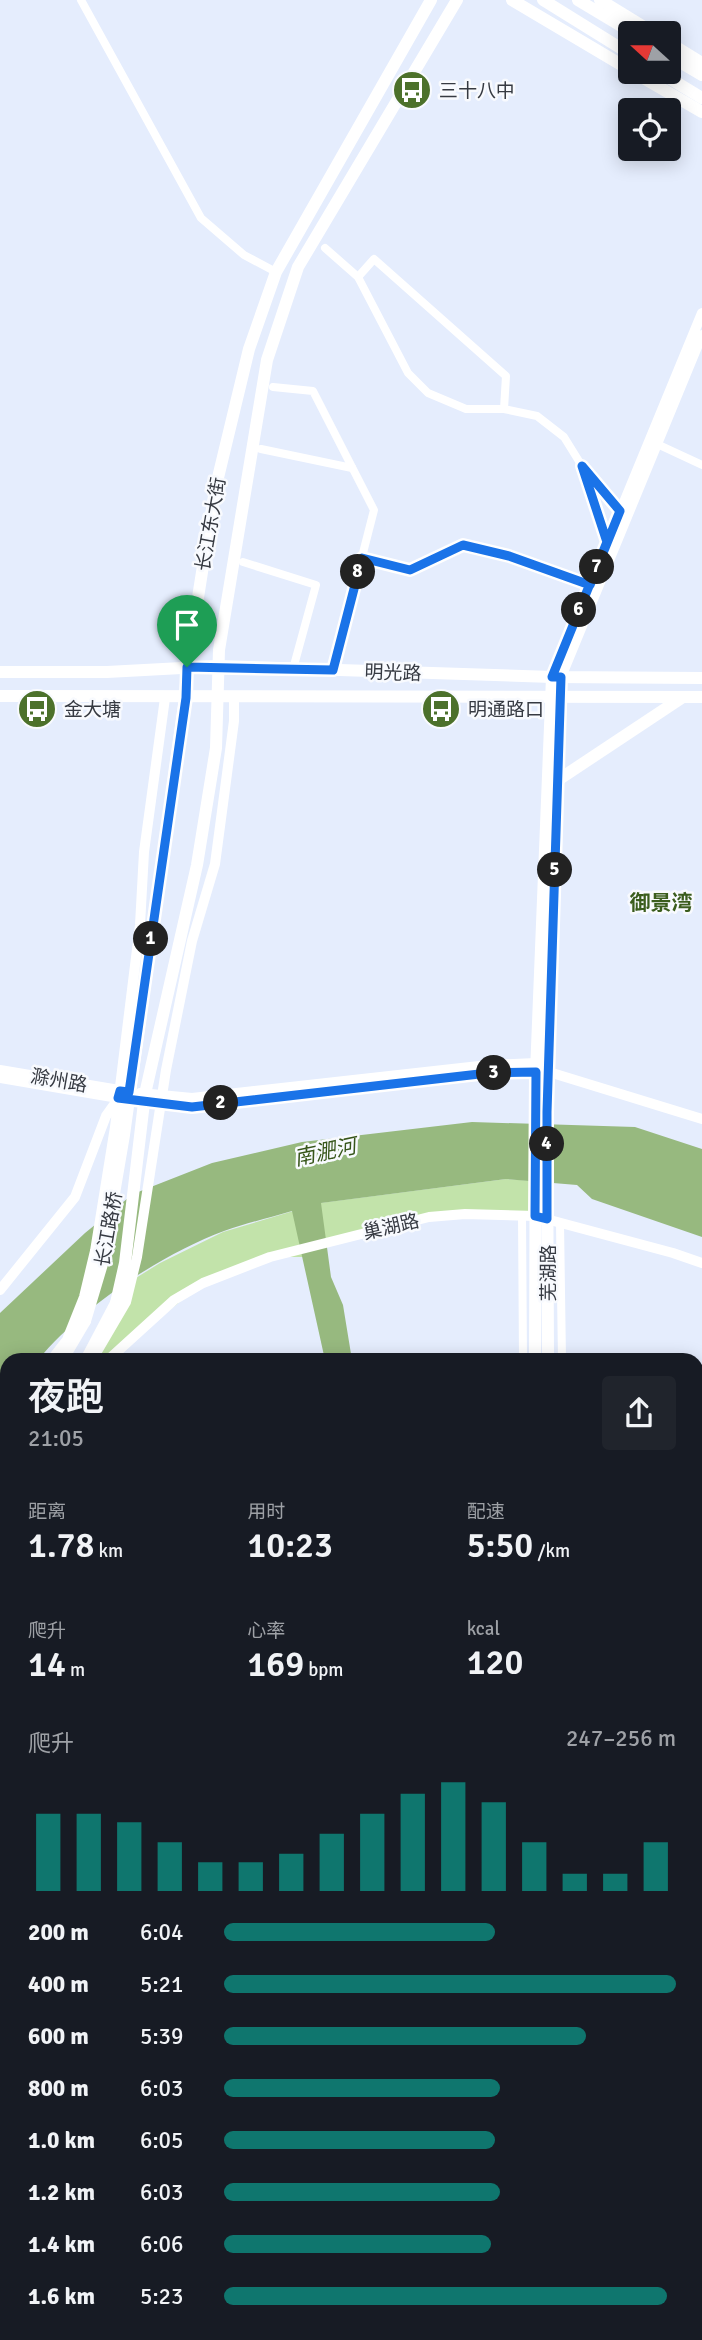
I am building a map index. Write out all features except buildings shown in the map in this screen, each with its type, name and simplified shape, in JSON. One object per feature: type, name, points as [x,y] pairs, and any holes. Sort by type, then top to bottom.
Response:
[{"type":"main road","name":"长江东大街","points":[[119,1131],[186,698],[187,667],[215,490],[249,349],[276,272],[431,0]]},
{"type":"main road","name":"长江东大街","points":[[149,1128],[144,1098],[197,865],[216,748],[219,650],[267,360],[298,267],[457,0]]},
{"type":"main road","points":[[512,0],[618,63]]},
{"type":"main road","points":[[543,0],[618,47]]},
{"type":"main road","points":[[578,0],[618,24]]},
{"type":"main road","points":[[600,0],[634,21]]},
{"type":"main road","points":[[681,50],[702,63]]},
{"type":"main road","points":[[681,63],[702,75]]},
{"type":"main road","points":[[654,84],[702,112]]},
{"type":"main road","points":[[679,84],[702,98]]},
{"type":"main road","name":"明光路","points":[[0,672],[107,672],[219,666],[556,677],[702,678]]},
{"type":"main road","points":[[540,1069],[558,780],[556,677]]},
{"type":"main road","name":"明光路","points":[[0,696],[702,697]]},
{"type":"main road","points":[[540,1069],[556,697]]},
{"type":"main road","points":[[558,780],[683,697]]},
{"type":"main road","name":"芜湖路","points":[[535,1353],[541,1218],[540,1069]]},
{"type":"main road","name":"长江路桥","points":[[90,1353],[121,1302],[125,1263],[149,1128]]},
{"type":"main road","name":"长江路桥","points":[[66,1353],[85,1321],[102,1264],[119,1131]]},
{"type":"main road","name":"巢湖路","points":[[115,1353],[137,1331],[190,1290],[260,1261],[429,1217],[541,1218],[702,1263]]},
{"type":"main road","name":"芜湖路","points":[[541,1218],[548,1353]]},
{"type":"street","points":[[81,0],[201,218],[244,255],[276,272]]},
{"type":"street","points":[[325,248],[358,278],[408,373],[428,393],[466,409],[504,409],[537,416],[564,437],[582,466],[620,511]]},
{"type":"street","points":[[358,278],[374,259],[506,376],[504,409]]},
{"type":"street","points":[[556,677],[607,542],[702,313]]},
{"type":"street","points":[[556,677],[702,334]]},
{"type":"street","points":[[274,387],[313,391],[374,510],[333,670]]},
{"type":"street","points":[[657,444],[702,465]]},
{"type":"street","points":[[261,449],[352,468]]},
{"type":"street","points":[[582,466],[607,542]]},
{"type":"street","points":[[362,558],[410,570],[463,545],[509,556],[590,585]]},
{"type":"street","points":[[243,562],[316,584],[293,669]]},
{"type":"street","points":[[149,1128],[161,1099],[192,941],[215,863],[234,720],[234,696]]},
{"type":"street","points":[[0,1290],[75,1197],[106,1116],[124,1095],[144,852],[165,698]]},
{"type":"street","name":"滁州路","points":[[0,1078],[161,1099],[192,1098],[488,1065],[540,1069],[702,1119]]},
{"type":"street","name":"滁州路","points":[[0,1070],[124,1095]]},
{"type":"street","points":[[55,1353],[68,1337],[84,1297],[119,1131]]},
{"type":"street","points":[[524,1353],[541,1218]]},
{"type":"street","points":[[541,1218],[561,1353]]},
{"type":"street","points":[[96,1353],[121,1302]]},
{"type":"shaded area","points":[[506,1179],[535,1181],[535,1216],[465,1214],[350,1236],[303,1257],[270,1257],[203,1283],[117,1353],[95,1353],[131,1281],[160,1263],[223,1232],[320,1203]]},
{"type":"water","name":"南淝河","points":[[472,1122],[635,1127],[702,1149],[702,1237],[592,1199],[577,1185],[506,1179],[321,1203],[331,1277],[343,1305],[351,1353],[323,1353],[292,1211],[224,1231],[149,1268],[99,1302],[44,1353],[0,1353],[0,1313],[85,1233],[133,1194],[212,1163],[302,1142]]},
{"type":"place","name":"三十八中","points":[[412,90]]},
{"type":"place","name":"金大塘","points":[[37,709]]},
{"type":"place","name":"明通路口","points":[[441,709]]},
{"type":"district","name":"御景湾","points":[[661,903]]},
{"type":"route","points":[[187,667],[186,698],[129,1092],[120,1091],[118,1098],[192,1107],[488,1073],[536,1072],[535,1216],[547,1219],[547,1112],[561,677],[552,677],[607,542],[582,466],[620,511],[590,585],[509,556],[463,545],[410,570],[362,558],[333,670],[187,667]]}]
